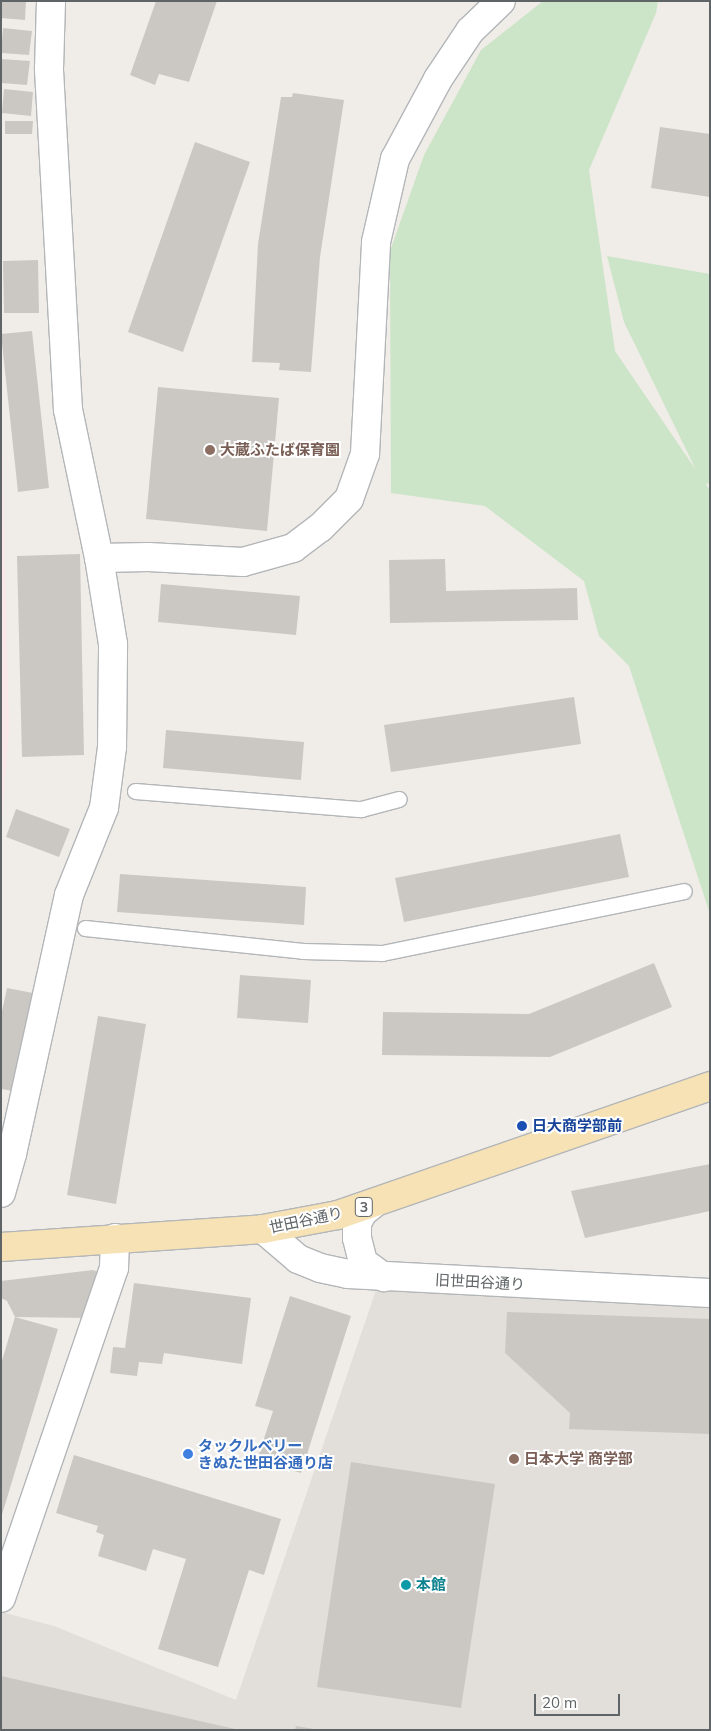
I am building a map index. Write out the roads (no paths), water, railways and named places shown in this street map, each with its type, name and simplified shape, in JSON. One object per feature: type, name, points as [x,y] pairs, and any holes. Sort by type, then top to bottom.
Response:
[{"type":"main road","name":"世田谷通り","points":[[1,1247],[263,1229],[338,1215],[710,1086]]},
{"type":"street","points":[[1,1193],[12,1154],[69,895],[104,808],[111,761],[113,644],[98,558],[68,410],[49,69],[51,1]]},
{"type":"street","points":[[98,558],[130,556],[243,562],[293,548],[320,528],[349,499],[365,454],[376,242],[395,159],[448,63],[470,32],[501,1]]},
{"type":"street","points":[[373,1204],[363,1212],[357,1223],[357,1238],[363,1262],[384,1276]]},
{"type":"street","name":"旧世田谷通り","points":[[263,1229],[298,1259],[320,1268],[348,1274],[710,1293]]},
{"type":"street","points":[[1,1598],[114,1268],[115,1238]]},
{"type":"lane","points":[[135,791],[361,809],[399,799]]},
{"type":"lane","points":[[85,928],[303,951],[382,953],[684,891]]},
{"type":"place","name":"大蔵ふたば保育園","points":[[210,450]]},
{"type":"place","name":"日大商学部前","points":[[522,1126]]},
{"type":"place","name":"タックルベリー きぬた世田谷通り店","points":[[188,1454]]},
{"type":"place","name":"日本大学 商学部","points":[[514,1459]]},
{"type":"place","name":"本館","points":[[406,1585]]}]
